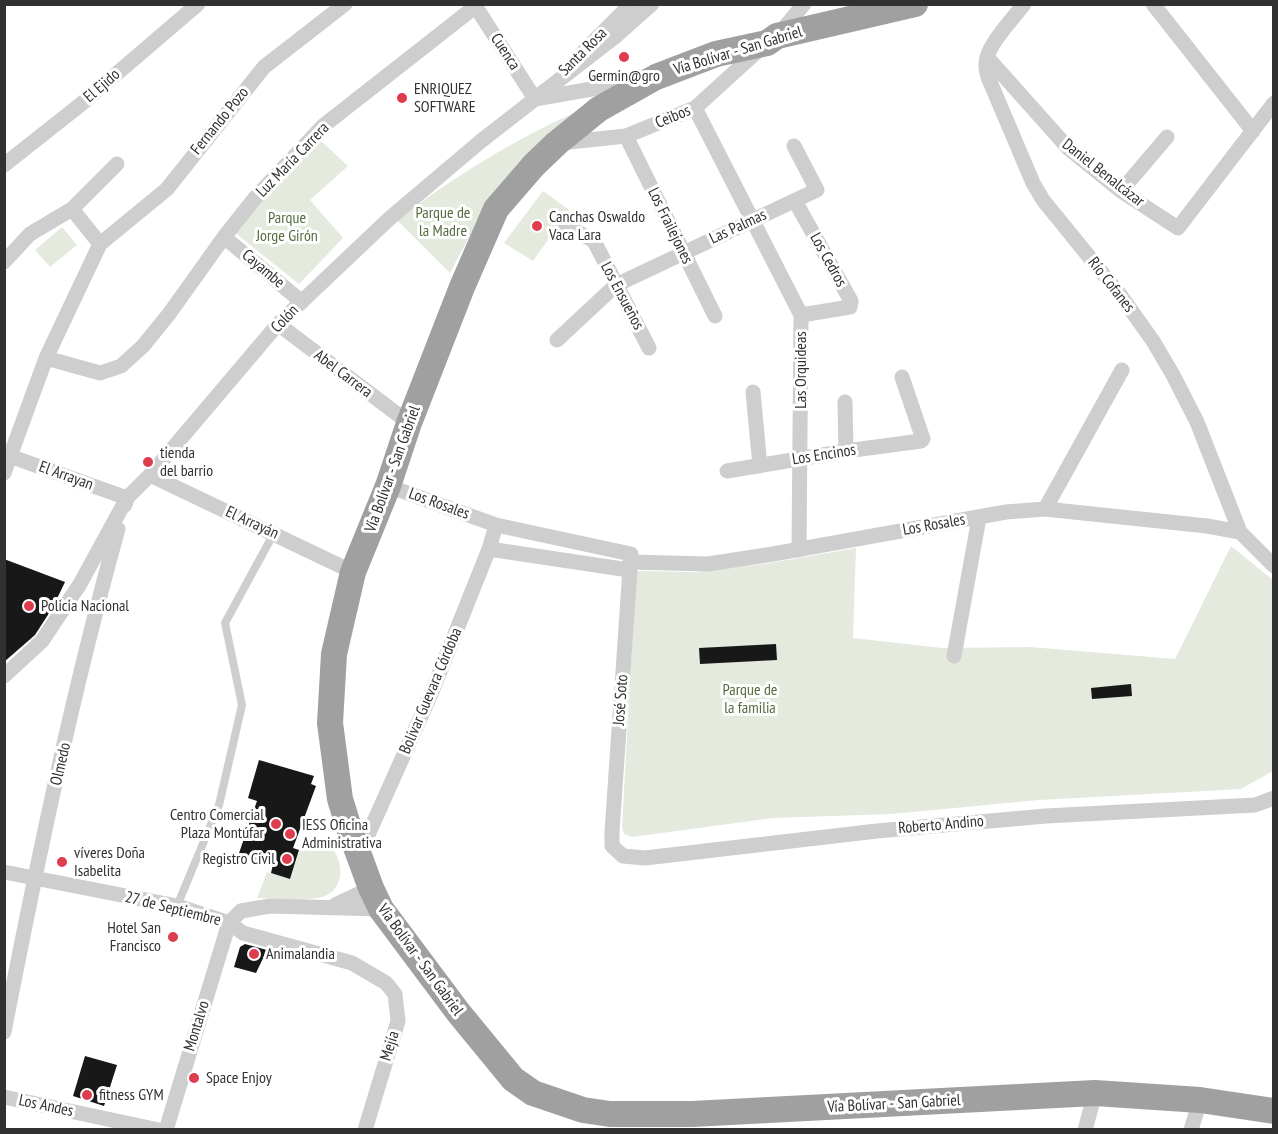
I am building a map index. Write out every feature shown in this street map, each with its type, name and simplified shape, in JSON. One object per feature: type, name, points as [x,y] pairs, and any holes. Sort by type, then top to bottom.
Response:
[{"type":"highway","name":"Vía Bolívar - San Gabriel","points":[[915,4],[716,54],[656,77],[599,109],[557,143],[534,165],[496,209],[462,287],[409,423],[388,486],[353,572],[334,654],[330,723],[340,799],[376,898],[458,1012],[513,1079],[533,1093],[583,1110],[690,1122],[1095,1093],[1200,1100],[1274,1111]]},
{"type":"street","name":"El Ejido","points":[[4,165],[80,105],[198,4]]},
{"type":"street","name":"Fernando Pozo","points":[[4,473],[7,455],[46,358],[100,244],[167,189],[264,67],[345,4]]},
{"type":"street","name":"Santa Rosa","points":[[535,99],[631,4]]},
{"type":"street","points":[[535,99],[616,36],[652,4]]},
{"type":"street","name":"Ceibos","points":[[557,143],[626,136],[695,108],[772,40],[804,4]]},
{"type":"street","points":[[987,57],[1024,4]]},
{"type":"street","points":[[1153,4],[1253,131],[1274,103]]},
{"type":"street","name":"Cuenca","points":[[475,5],[535,99]]},
{"type":"street","name":"Luz María Carrera","points":[[46,358],[100,372],[121,366],[143,346],[169,314],[255,198],[322,126],[475,5]]},
{"type":"street","name":"Daniel Benalcázar","points":[[987,57],[1059,138],[1121,191],[1178,228],[1253,131]]},
{"type":"street","name":"Río Cofanes","points":[[987,57],[987,77],[1033,183],[1043,200],[1121,296],[1153,341],[1197,422],[1240,532],[1274,566]]},
{"type":"street","name":"Colón","points":[[4,676],[42,641],[80,584],[127,498],[150,475],[278,324],[390,218],[535,99],[656,77]]},
{"type":"street","name":"Las Orquideas","points":[[695,108],[801,315],[799,550]]},
{"type":"street","name":"Los Frailejones","points":[[626,136],[715,316]]},
{"type":"street","points":[[1121,191],[1167,137]]},
{"type":"street","name":"Las Palmas","points":[[557,340],[616,285],[817,190],[794,146]]},
{"type":"street","points":[[4,262],[30,234],[72,209],[117,164]]},
{"type":"street","name":"Los Cedros","points":[[795,201],[851,302],[850,307],[844,309],[801,315]]},
{"type":"street","points":[[72,209],[100,244]]},
{"type":"street","name":"Los Ensueños","points":[[566,225],[594,241],[650,348]]},
{"type":"street","name":"Cayambe","points":[[224,237],[302,302]]},
{"type":"street","name":"Abel Carrera","points":[[278,324],[409,423]]},
{"type":"street","points":[[1045,509],[1122,370]]},
{"type":"street","name":"Los Encinos","points":[[727,471],[921,441],[923,439],[902,377]]},
{"type":"street","points":[[753,392],[760,466]]},
{"type":"street","points":[[845,402],[846,451]]},
{"type":"street","name":"El Arrayan","points":[[7,455],[127,498]]},
{"type":"street","name":"El Arrayán","points":[[150,475],[353,572]]},
{"type":"street","name":"Los Rosales","points":[[388,486],[496,525],[630,562],[708,564],[799,550],[1006,512],[1045,509],[1207,526],[1240,532]]},
{"type":"street","name":"Olmedo","points":[[4,1032],[34,879],[100,594],[127,498]]},
{"type":"street","points":[[954,656],[979,518]]},
{"type":"street","name":"Bolívar Guevara Córdoba","points":[[359,855],[431,694],[489,549],[496,525]]},
{"type":"street","points":[[489,549],[630,562]]},
{"type":"street","name":"José Soto","points":[[612,846],[630,562]]},
{"type":"street","points":[[80,584],[100,594]]},
{"type":"street","name":"Roberto Andino","points":[[612,846],[623,856],[645,858],[866,832],[1046,816],[1255,805],[1274,798]]},
{"type":"street","name":"27 de Septiembre","points":[[4,872],[177,906],[229,923],[243,933],[352,963],[370,973]]},
{"type":"street","points":[[229,923],[241,911],[270,906],[332,907],[376,898]]},
{"type":"street","points":[[332,907],[376,898]]},
{"type":"street","name":"Montalvo","points":[[166,1130],[229,923]]},
{"type":"street","name":"Mejía","points":[[365,1130],[398,1021],[395,994],[386,983],[370,973]]},
{"type":"street","points":[[1085,1130],[1095,1093]]},
{"type":"street","name":"Los Andes","points":[[4,1097],[159,1130]]},
{"type":"street","points":[[1191,1130],[1200,1100]]},
{"type":"lane","points":[[177,906],[219,805],[242,705],[225,623],[274,533]]},
{"type":"green space","name":"Parque de la Madre","points":[[583,109],[476,224],[450,273],[397,220],[486,159]]},
{"type":"green space","name":"Parque Jorge Girón","points":[[318,138],[348,166],[310,200],[343,238],[299,284],[234,232]]},
{"type":"green space","name":"Canchas Oswaldo Vaca Lara","points":[[543,191],[569,210],[533,261],[504,243]]},
{"type":"green space","points":[[62,227],[77,245],[50,267],[35,250]]},
{"type":"green space","name":"Parque de la familia","points":[[1231,546],[1273,580],[1273,771],[1241,789],[1039,800],[891,814],[773,818],[632,837],[624,834],[622,827],[636,571],[696,572],[764,564],[856,548],[853,638],[942,648],[1030,647],[1175,659]]},
{"type":"green space","points":[[303,841],[326,844],[336,855],[340,878],[333,891],[312,899],[257,898],[267,872],[290,879]]},
{"type":"building","name":"Policia Nacional","points":[[4,559],[65,582],[53,607],[35,635],[4,662]]},
{"type":"building","points":[[776,644],[777,660],[700,664],[699,648]]},
{"type":"building","points":[[1131,684],[1132,696],[1092,699],[1091,688]]},
{"type":"building","name":"Centro Comercial Plaza Montúfar","points":[[259,760],[314,776],[311,784],[316,786],[293,848],[299,850],[290,879],[271,873],[273,864],[238,856],[257,801],[248,798]]},
{"type":"building","points":[[245,944],[267,950],[256,973],[234,967],[240,947]]},
{"type":"building","points":[[85,1056],[117,1065],[104,1106],[73,1096]]},
{"type":"place","name":"Germin@gro","points":[[624,57]]},
{"type":"place","name":"ENRIQUEZ SOFTWARE","points":[[402,98]]},
{"type":"place","name":"Canchas Oswaldo Vaca Lara","points":[[537,226]]},
{"type":"place","name":"tienda del barrio","points":[[148,462]]},
{"type":"place","name":"Policia Nacional","points":[[29,606]]},
{"type":"place","name":"Centro Comercial Plaza Montúfar","points":[[276,824]]},
{"type":"place","name":"IESS Oficina Administrativa","points":[[290,834]]},
{"type":"place","name":"Registro Civil","points":[[287,859]]},
{"type":"place","name":"víveres Doña Isabelita","points":[[62,862]]},
{"type":"place","name":"Hotel San Francisco","points":[[173,937]]},
{"type":"place","name":"Animalandia","points":[[254,954]]},
{"type":"place","name":"Space Enjoy","points":[[194,1078]]},
{"type":"place","name":"fitness GYM","points":[[87,1095]]}]
